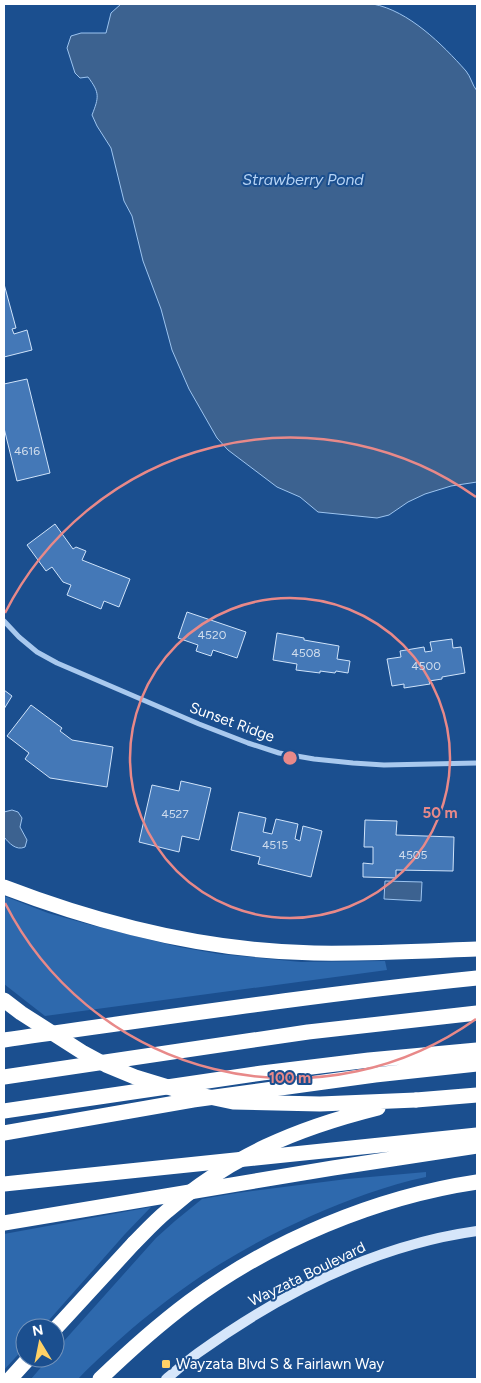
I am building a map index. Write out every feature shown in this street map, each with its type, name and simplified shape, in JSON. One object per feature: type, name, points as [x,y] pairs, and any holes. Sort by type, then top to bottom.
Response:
[{"type":"highway","points":[[4,887],[58,907],[128,927],[166,936],[235,947],[313,953],[477,949]]},
{"type":"highway","points":[[4,1040],[262,1003],[477,978]]},
{"type":"highway","points":[[4,1000],[82,1052],[106,1065],[135,1077],[181,1091],[234,1102],[320,1104],[416,1100],[477,1095]]},
{"type":"highway","points":[[4,1077],[308,1032],[477,1014]]},
{"type":"highway","points":[[4,1111],[262,1073],[369,1060],[477,1050]]},
{"type":"highway","points":[[4,1132],[202,1098],[375,1075],[477,1064]]},
{"type":"highway","points":[[65,1319],[134,1243],[166,1211],[203,1182],[263,1147],[304,1130],[390,1105],[416,1100]]},
{"type":"highway","points":[[4,1184],[477,1135]]},
{"type":"highway","points":[[4,1223],[332,1168],[477,1146]]},
{"type":"highway","points":[[100,1379],[132,1348],[190,1302],[253,1261],[287,1243],[351,1215],[388,1203],[427,1192],[477,1182]]},
{"type":"highway","points":[[10,1379],[20,1368]]},
{"type":"street","name":"Sunset Ridge","points":[[4,621],[37,652],[57,663],[199,724],[279,753],[314,759],[376,765],[477,763]]},
{"type":"street","name":"Wayzata Boulevard","points":[[166,1379],[196,1354],[238,1325],[281,1299],[335,1273],[376,1256],[416,1244],[477,1230]]},
{"type":"shaded area","points":[[4,896],[48,913],[179,947],[219,954],[301,962],[385,961],[387,970],[45,1016],[4,984]]},
{"type":"shaded area","points":[[426,1172],[426,1177],[397,1184],[311,1216],[231,1257],[182,1289],[146,1317],[78,1379],[31,1379],[40,1368],[65,1368],[65,1340],[156,1238],[202,1199],[347,1179]]},
{"type":"shaded area","points":[[151,1207],[51,1318],[15,1318],[15,1358],[4,1370],[4,1234]]},
{"type":"water","name":"Strawberry Pond","points":[[121,4],[373,4],[386,8],[412,21],[436,40],[466,71],[477,91],[477,482],[451,486],[425,494],[408,502],[389,515],[377,518],[318,512],[300,497],[277,487],[228,450],[217,438],[189,389],[172,350],[161,309],[143,261],[132,216],[124,201],[111,148],[92,115],[97,99],[95,87],[88,77],[80,78],[75,73],[67,48],[71,36],[81,33],[106,33],[111,13]]},
{"type":"water","points":[[12,810],[18,812],[22,818],[20,827],[27,840],[25,847],[22,848],[10,844],[4,837],[4,812]]},
{"type":"water","points":[[385,881],[422,882],[421,901],[384,899]]},
{"type":"building","points":[[4,284],[16,328],[12,329],[14,334],[27,330],[32,350],[4,357]]},
{"type":"building","points":[[27,379],[50,473],[17,481],[4,428],[4,384]]},
{"type":"building","points":[[55,524],[73,549],[76,547],[86,551],[82,560],[130,579],[119,607],[104,601],[101,609],[67,595],[71,585],[63,582],[52,567],[46,571],[27,545]]},
{"type":"building","points":[[187,612],[246,632],[237,658],[213,650],[211,656],[196,651],[198,645],[178,638]]},
{"type":"building","points":[[277,633],[339,646],[337,659],[350,661],[348,673],[320,671],[320,673],[296,670],[297,664],[273,660]]},
{"type":"building","points":[[452,639],[453,648],[461,647],[465,673],[429,681],[430,684],[404,688],[404,684],[392,686],[387,659],[401,657],[400,651],[424,647],[425,652],[432,651],[430,642]]},
{"type":"building","points":[[4,690],[12,696],[4,709]]},
{"type":"building","points":[[31,705],[62,728],[60,731],[72,740],[113,747],[107,787],[50,778],[25,759],[29,753],[7,736]]},
{"type":"building","points":[[181,781],[211,788],[199,840],[182,836],[179,852],[139,842],[152,785],[179,791]]},
{"type":"building","points":[[239,812],[266,818],[263,832],[272,834],[276,819],[298,824],[295,839],[300,841],[303,826],[322,831],[311,877],[258,864],[260,857],[231,850]]},
{"type":"building","points":[[365,820],[397,821],[396,835],[454,837],[453,871],[396,870],[396,878],[363,877],[363,863],[373,864],[373,847],[364,847]]},
{"type":"place","name":"Wayzata Blvd S & Fairlawn Way","points":[[166,1364]]}]
